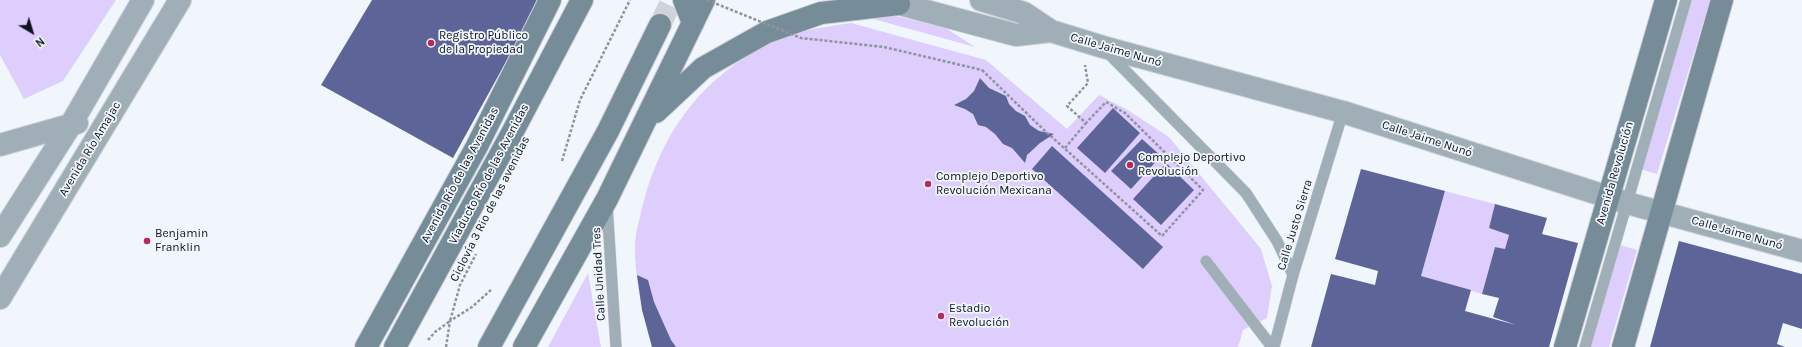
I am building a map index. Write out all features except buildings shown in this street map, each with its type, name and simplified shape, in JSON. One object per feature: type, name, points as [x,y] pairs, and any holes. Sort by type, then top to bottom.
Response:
[{"type":"main road","name":"Avenida Río de las Avenidas","points":[[373,337],[477,146],[550,0]]},
{"type":"main road","name":"Viaducto Río de las Avenidas","points":[[395,347],[511,135],[582,0]]},
{"type":"main road","points":[[684,0],[693,23]]},
{"type":"main road","points":[[524,347],[607,199],[704,0]]},
{"type":"main road","name":"Avenida Revolución","points":[[1565,347],[1618,200],[1666,0]]},
{"type":"main road","points":[[1623,347],[1722,0]]},
{"type":"main road","points":[[646,121],[703,68],[767,32],[821,13],[892,2]]},
{"type":"main road","points":[[489,347],[608,132],[660,25]]},
{"type":"main road","points":[[373,337],[434,276]]},
{"type":"main road","points":[[503,321],[508,347]]},
{"type":"street","points":[[0,236],[70,126],[143,0]]},
{"type":"street","name":"Avenida Río Amajac","points":[[3,285],[112,112],[180,0]]},
{"type":"street","name":"Calle Jaime Nunó","points":[[981,0],[1024,13],[1052,31],[1103,47],[1343,112],[1618,200],[1802,251]]},
{"type":"street","name":"Calle Jaime Nunó","points":[[892,2],[1016,35],[1052,31]]},
{"type":"street","points":[[0,145],[70,126],[112,112]]},
{"type":"lane","points":[[1585,347],[1618,200],[1686,0]]},
{"type":"lane","points":[[1103,47],[1246,193],[1277,241],[1293,275]]},
{"type":"lane","name":"Calle Justo Sierra","points":[[1273,347],[1293,275],[1343,112]]},
{"type":"lane","name":"Calle Unidad Tres","points":[[607,199],[616,347]]},
{"type":"lane","points":[[1206,261],[1273,347]]},
{"type":"path","points":[[560,168],[580,100],[630,0]]},
{"type":"path","points":[[707,0],[801,38],[884,47],[982,70],[1065,148],[1162,236],[1203,190],[1125,114],[1106,102],[1065,148]]},
{"type":"path","points":[[1079,39],[1088,83],[1067,106],[1086,124]]},
{"type":"path","name":"Ciclovía 3 Rio de las avenidas","points":[[446,347],[450,320],[460,285],[479,248]]},
{"type":"path","points":[[427,341],[435,332],[450,320],[472,307],[496,286]]},
{"type":"shaded area","points":[[0,0],[116,0],[63,81],[24,99],[0,55]]},
{"type":"shaded area","points":[[1690,0],[1710,0],[1657,174],[1640,169]]},
{"type":"shaded area","points":[[859,15],[901,17],[944,27],[975,47]]},
{"type":"shaded area","name":"Complejo Deportivo Revolución Mexicana","points":[[851,23],[986,60],[1067,129],[1099,95],[1126,109],[1169,137],[1261,249],[1272,286],[1267,318],[1243,330],[1238,347],[652,347],[642,308],[636,269],[635,243],[639,219],[650,181],[668,139],[693,103],[709,86],[726,71],[758,48],[797,33]]},
{"type":"shaded area","points":[[1445,191],[1495,204],[1489,228],[1509,235],[1505,249],[1495,247],[1482,294],[1421,276]]},
{"type":"shaded area","points":[[1617,244],[1637,250],[1609,347],[1588,347]]},
{"type":"shaded area","points":[[588,273],[601,347],[548,347]]},
{"type":"tunnel","points":[[660,25],[672,0]]},
{"type":"place","name":"Registro Público de la Propiedad","points":[[431,43]]},
{"type":"place","name":"Complejo Deportivo Revolución","points":[[1130,165]]},
{"type":"place","name":"Complejo Deportivo Revolución Mexicana","points":[[928,184]]},
{"type":"place","name":"Benjamin Franklin","points":[[147,241]]},
{"type":"place","name":"Estadio Revolución","points":[[941,316]]}]
